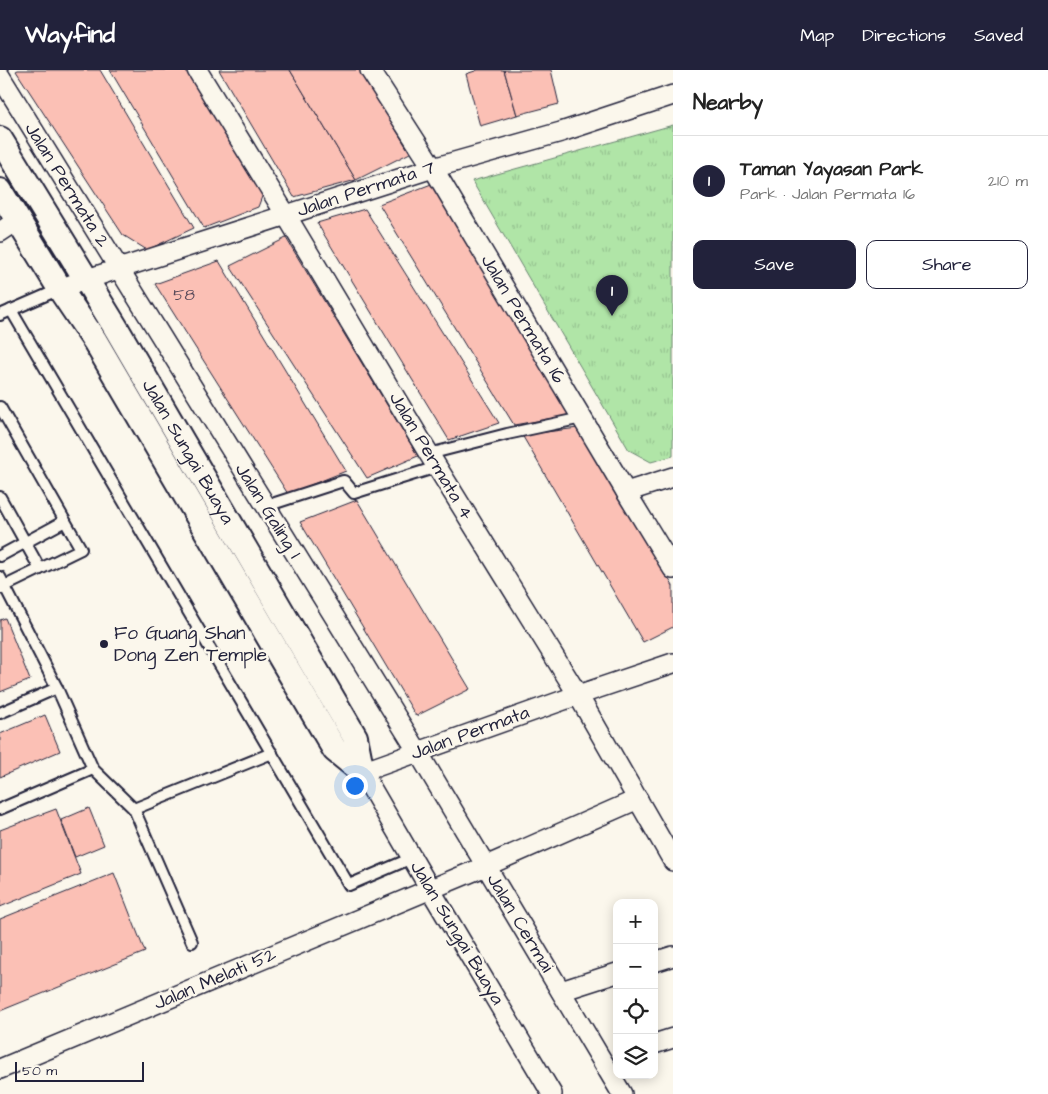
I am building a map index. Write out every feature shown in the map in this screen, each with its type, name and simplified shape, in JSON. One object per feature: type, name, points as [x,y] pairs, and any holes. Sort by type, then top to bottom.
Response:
[{"type":"street","points":[[197,70],[286,215]]},
{"type":"street","name":"Jalan Permata 16","points":[[370,70],[433,168],[673,568]]},
{"type":"street","name":"Jalan Permata 2","points":[[0,76],[118,269]]},
{"type":"street","name":"Jalan Permata 7","points":[[60,289],[433,168],[561,132],[673,95]]},
{"type":"street","name":"Jalan Sungai Buaya","points":[[0,139],[86,279],[354,737],[362,772],[552,1094]]},
{"type":"street","name":"Jalan Sungai Buaya","points":[[0,191],[9,226],[60,289],[95,341],[335,750],[362,772]]},
{"type":"street","name":"Jalan Permata 4","points":[[286,215],[433,460],[578,695]]},
{"type":"street","name":"Jalan Galing 1","points":[[118,269],[418,752]]},
{"type":"street","points":[[626,492],[673,477]]},
{"type":"street","name":"Jalan Permata","points":[[362,772],[673,663]]},
{"type":"street","points":[[578,695],[673,861]]},
{"type":"street","name":"Jalan Cermai","points":[[418,752],[561,991],[610,1060],[622,1094]]},
{"type":"street","name":"Jalan Melati 52","points":[[0,1069],[486,866],[638,800]]},
{"type":"street","points":[[658,961],[673,956]]},
{"type":"street","points":[[561,991],[613,975]]},
{"type":"street","points":[[658,1043],[673,1038]]},
{"type":"lane","points":[[0,315],[60,289]]},
{"type":"lane","points":[[11,310],[349,885],[412,858]]},
{"type":"lane","points":[[0,407],[81,549],[40,569],[2,584],[57,688],[92,769],[134,809],[192,942]]},
{"type":"lane","points":[[266,506],[343,481],[354,493],[433,460],[507,434],[582,418]]},
{"type":"lane","points":[[0,497],[40,569]]},
{"type":"lane","points":[[0,556],[65,522]]},
{"type":"lane","points":[[0,713],[57,688]]},
{"type":"lane","points":[[134,809],[272,753]]},
{"type":"lane","points":[[0,809],[92,769]]},
{"type":"green space","points":[[673,125],[673,456],[651,462],[629,450],[472,181]]},
{"type":"building","points":[[100,70],[194,228],[147,250],[123,235],[16,71]]},
{"type":"building","points":[[110,70],[186,70],[263,194],[258,207],[204,228]]},
{"type":"building","points":[[219,70],[290,70],[356,180],[294,197]]},
{"type":"building","points":[[290,70],[360,70],[410,153],[356,180]]},
{"type":"building","points":[[478,70],[504,70],[517,115],[480,126],[466,74]]},
{"type":"building","points":[[504,70],[551,70],[559,104],[517,115]]},
{"type":"building","points":[[434,183],[570,415],[514,425],[379,204]]},
{"type":"building","points":[[365,209],[499,423],[449,440],[317,223]]},
{"type":"building","points":[[286,238],[418,456],[367,478],[230,266]]},
{"type":"building","points":[[219,261],[346,471],[288,494],[155,284]]},
{"type":"building","points":[[578,428],[673,586],[673,627],[643,642],[522,435]]},
{"type":"building","points":[[357,500],[470,689],[416,716],[300,522]]},
{"type":"building","points":[[5,618],[30,680],[0,692],[0,620]]},
{"type":"building","points":[[45,715],[60,751],[0,777],[0,734]]},
{"type":"building","points":[[89,808],[104,845],[75,857],[61,820]]},
{"type":"building","points":[[56,809],[81,874],[0,907],[0,830]]},
{"type":"building","points":[[114,873],[145,952],[0,1011],[0,919]]},
{"type":"place","name":"Taman Yayasan Park","points":[[612,316]]},
{"type":"place","name":"Fo Guang Shan Dong Zen Temple","points":[[104,644]]}]
